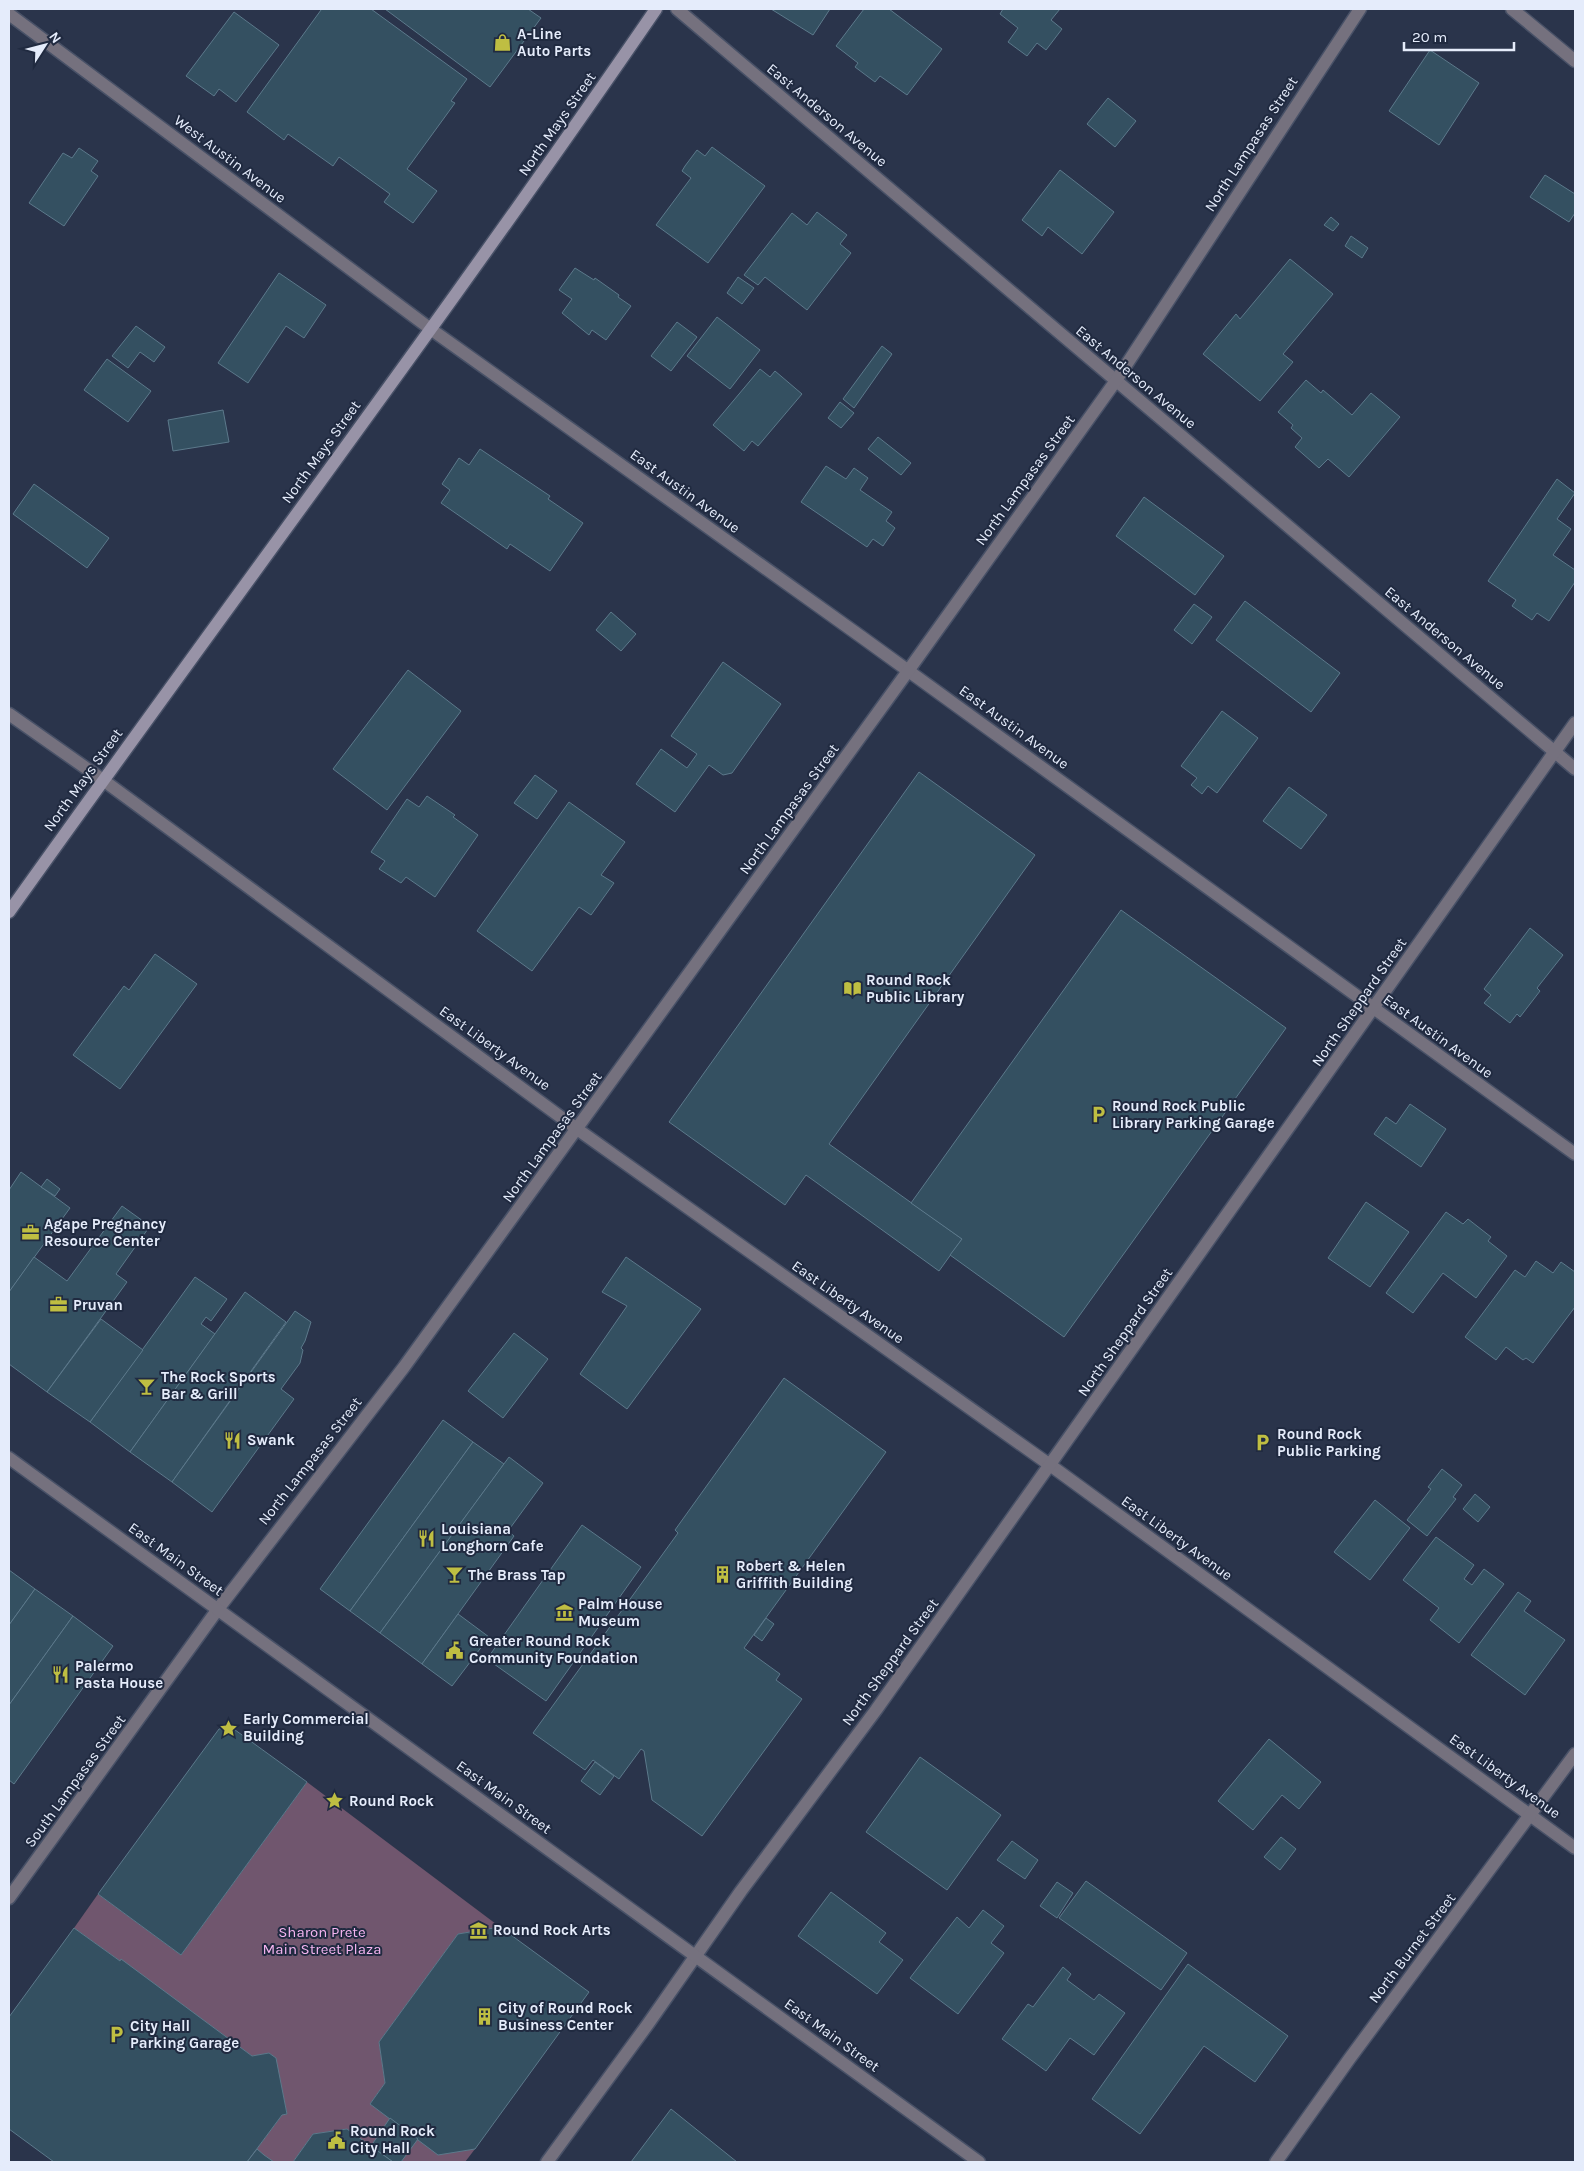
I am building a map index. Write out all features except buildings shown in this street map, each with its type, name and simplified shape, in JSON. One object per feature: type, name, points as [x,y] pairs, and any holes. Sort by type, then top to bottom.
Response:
[{"type":"main road","name":"North Mays Street","points":[[9,912],[102,780],[432,330],[656,9]]},
{"type":"street","name":"East Anderson Avenue","points":[[677,9],[1115,382],[1575,769]]},
{"type":"street","name":"North Lampasas Street","points":[[218,1609],[404,1367],[1115,382],[1360,9]]},
{"type":"street","points":[[1512,9],[1575,61]]},
{"type":"street","name":"West Austin Avenue","points":[[9,14],[432,330]]},
{"type":"street","name":"East Austin Avenue","points":[[432,330],[908,671],[1575,1154]]},
{"type":"street","name":"East Liberty Avenue","points":[[9,714],[102,780],[577,1129],[1050,1465],[1575,1848]]},
{"type":"street","name":"North Sheppard Street","points":[[547,2162],[742,1891],[876,1710],[1575,723]]},
{"type":"street","name":"East Main Street","points":[[9,1458],[979,2162]]},
{"type":"street","name":"South Lampasas Street","points":[[9,1898],[218,1609]]},
{"type":"street","name":"North Burnet Street","points":[[1276,2162],[1350,2058],[1575,1754]]},
{"type":"green space","name":"Sharon Prete Main Street Plaza","points":[[307,1782],[500,1927],[458,1934],[379,2042],[385,2083],[370,2104],[438,2154],[475,2149],[465,2162],[393,2162],[347,2129],[313,2134],[293,2162],[247,2162],[282,2115],[287,2114],[275,2058],[269,2053],[252,2056],[74,1928],[98,1894],[181,1955]]},
{"type":"place","name":"A-Line Auto Parts","points":[[503,43]]},
{"type":"place","name":"Round Rock Public Library","points":[[852,989]]},
{"type":"place","name":"Round Rock Public Library Parking Garage","points":[[1098,1115]]},
{"type":"place","name":"Agape Pregnancy Resource Center","points":[[30,1233]]},
{"type":"place","name":"Pruvan","points":[[59,1305]]},
{"type":"place","name":"The Rock Sports Bar & Grill","points":[[147,1386]]},
{"type":"place","name":"Swank","points":[[233,1440]]},
{"type":"place","name":"Round Rock Public Parking","points":[[1263,1443]]},
{"type":"place","name":"Louisiana Longhorn Cafe","points":[[427,1538]]},
{"type":"place","name":"The Brass Tap","points":[[454,1575]]},
{"type":"place","name":"Robert & Helen Griffith Building","points":[[722,1575]]},
{"type":"place","name":"Palm House Museum","points":[[564,1613]]},
{"type":"place","name":"Greater Round Rock Community Foundation","points":[[455,1650]]},
{"type":"place","name":"Palermo Pasta House","points":[[61,1675]]},
{"type":"place","name":"Early Commercial Building","points":[[229,1728]]},
{"type":"place","name":"Round Rock","points":[[335,1801]]},
{"type":"place","name":"Round Rock Arts","points":[[479,1930]]},
{"type":"place","name":"City of Round Rock Business Center","points":[[484,2017]]},
{"type":"place","name":"City Hall Parking Garage","points":[[116,2035]]},
{"type":"place","name":"Round Rock City Hall","points":[[336,2140]]}]
